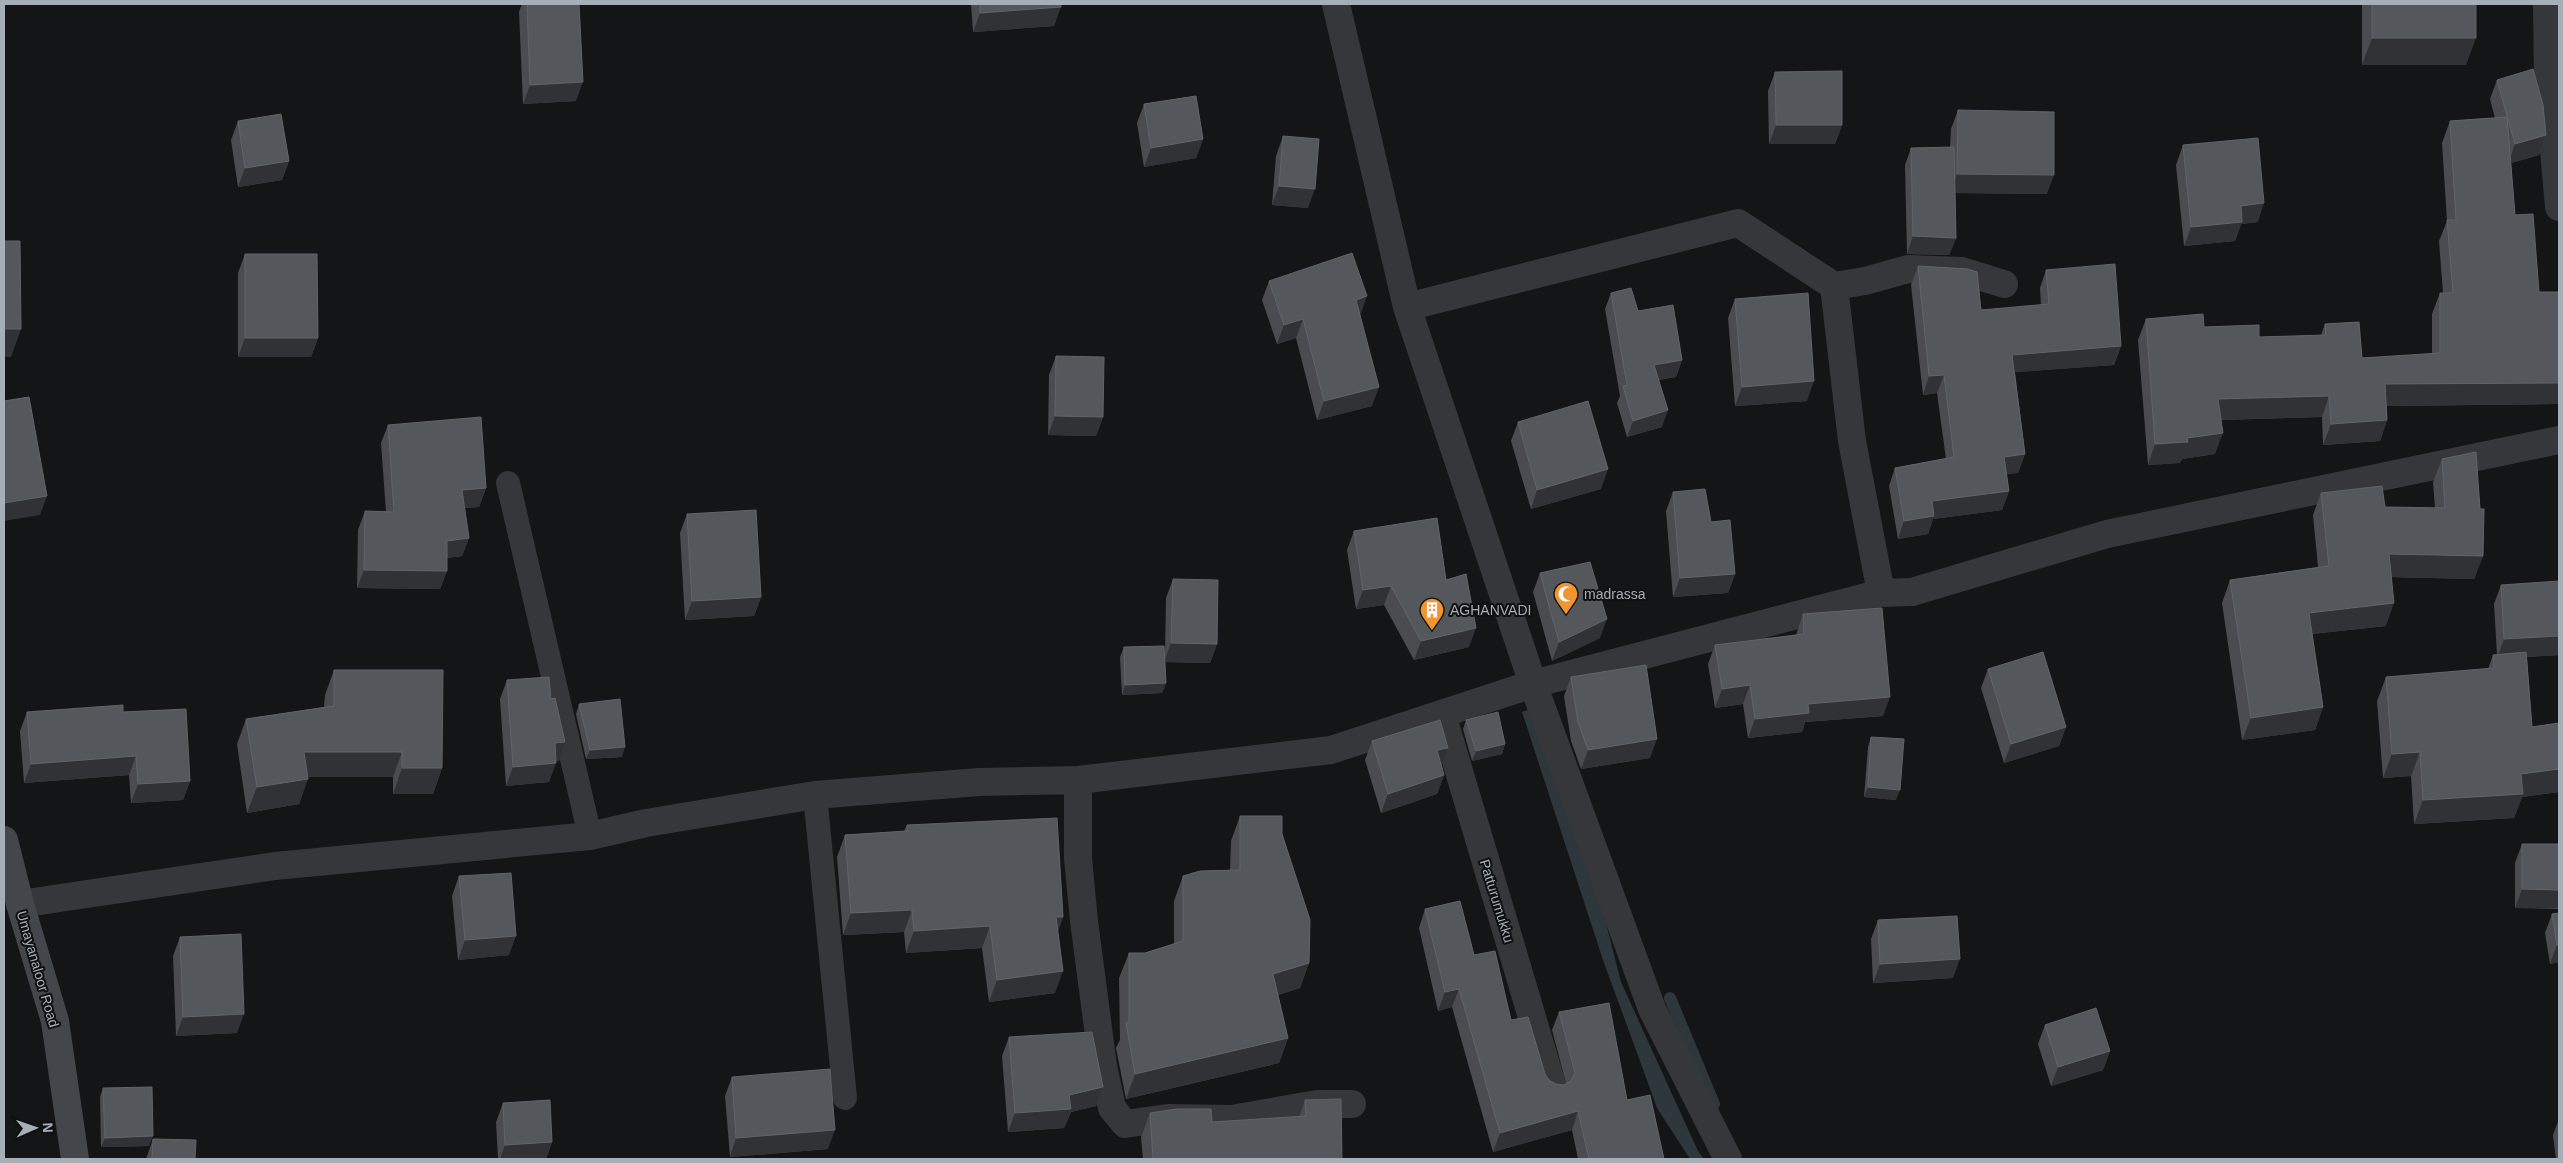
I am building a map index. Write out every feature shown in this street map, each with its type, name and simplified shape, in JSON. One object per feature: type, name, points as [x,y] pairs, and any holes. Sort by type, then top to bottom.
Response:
[{"type":"main road","name":"Umayanaloor Road","points":[[4,840],[20,904],[55,1021],[75,1159]]},
{"type":"street","points":[[1336,4],[1407,307],[1533,684],[1652,1009],[1728,1159]]},
{"type":"street","points":[[2547,4],[2548,81],[2559,207]]},
{"type":"street","points":[[1407,307],[1738,223],[1834,286],[1866,281],[1908,268],[1962,271],[2004,284]]},
{"type":"street","points":[[1834,286],[1852,441],[1881,593]]},
{"type":"street","points":[[20,904],[275,866],[590,836],[646,822],[815,795],[980,782],[1078,780],[1331,750],[1533,684],[1881,593],[1912,592],[2107,534],[2559,440]]},
{"type":"street","name":"Patturumukku","points":[[1442,714],[1553,1088]]},
{"type":"street","points":[[1078,780],[1078,858],[1084,921],[1103,1066],[1112,1108],[1124,1124],[1167,1118],[1232,1119],[1317,1104],[1352,1104]]},
{"type":"lane","points":[[508,483],[590,836]]},
{"type":"lane","points":[[815,795],[845,1098]]},
{"type":"shaded area","points":[[1533,708],[1598,892],[1621,982],[1698,1151],[1704,1159],[1690,1159],[1657,1108],[1604,963],[1522,712]]},
{"type":"building","points":[[527,4],[579,4],[583,82],[530,85]]},
{"type":"building","points":[[980,4],[1061,4],[1061,7],[980,13]]},
{"type":"building","points":[[2372,4],[2476,4],[2476,38],[2372,38]]},
{"type":"building","points":[[2533,69],[2543,105],[2546,135],[2515,144],[2497,80]]},
{"type":"building","points":[[1842,71],[1842,125],[1776,125],[1775,72]]},
{"type":"building","points":[[1196,96],[1203,139],[1151,148],[1144,104]]},
{"type":"building","points":[[1958,110],[2054,112],[2054,175],[1957,174]]},
{"type":"building","points":[[281,114],[289,161],[245,168],[238,121]]},
{"type":"building","points":[[2507,117],[2515,215],[2533,214],[2539,292],[2559,292],[2559,383],[2385,384],[2387,420],[2331,424],[2329,396],[2218,399],[2223,433],[2187,438],[2188,442],[2155,444],[2146,319],[2203,314],[2204,327],[2259,325],[2259,337],[2326,335],[2325,324],[2359,322],[2362,358],[2440,353],[2440,293],[2453,293],[2447,220],[2456,220],[2450,121]]},
{"type":"building","points":[[1283,136],[1319,139],[1315,189],[1279,186]]},
{"type":"building","points":[[2258,138],[2264,203],[2241,206],[2242,222],[2191,227],[2183,145]]},
{"type":"building","points":[[1954,147],[1956,238],[1913,236],[1911,148]]},
{"type":"building","points":[[4,241],[20,241],[21,329],[4,329]]},
{"type":"building","points":[[1352,253],[1367,296],[1356,300],[1379,387],[1324,401],[1303,319],[1284,325],[1269,281]]},
{"type":"building","points":[[245,254],[317,254],[318,338],[245,338]]},
{"type":"building","points":[[2115,264],[2121,346],[2012,355],[2025,454],[2004,457],[2009,491],[1932,501],[1934,516],[1904,521],[1895,468],[1954,457],[1944,375],[1929,376],[1918,266],[1968,269],[1977,272],[1981,310],[2049,304],[2046,270]]},
{"type":"building","points":[[1631,288],[1638,311],[1673,305],[1682,360],[1654,365],[1668,410],[1633,421],[1623,386],[1627,385],[1611,293]]},
{"type":"building","points":[[1808,293],[1814,381],[1742,387],[1735,299]]},
{"type":"building","points":[[1056,356],[1104,357],[1103,417],[1055,416]]},
{"type":"building","points":[[29,397],[47,496],[4,503],[4,401]]},
{"type":"building","points":[[1588,401],[1608,469],[1537,490],[1518,422]]},
{"type":"building","points":[[481,417],[486,488],[462,490],[469,538],[447,541],[447,571],[364,570],[365,511],[394,512],[388,425]]},
{"type":"building","points":[[2476,452],[2480,509],[2484,509],[2483,556],[2389,554],[2394,603],[2309,613],[2323,707],[2251,718],[2230,580],[2329,566],[2321,493],[2382,486],[2385,507],[2445,508],[2442,459]]},
{"type":"building","points":[[1705,489],[1711,522],[1730,520],[1735,574],[1680,578],[1673,492]]},
{"type":"building","points":[[756,510],[761,597],[692,601],[687,514]]},
{"type":"building","points":[[1437,518],[1446,580],[1466,574],[1476,628],[1421,641],[1391,586],[1363,590],[1354,531]]},
{"type":"building","points":[[1590,562],[1607,619],[1559,642],[1540,573]]},
{"type":"building","points":[[1173,579],[1218,580],[1217,644],[1171,643]]},
{"type":"building","points":[[2559,581],[2559,636],[2504,639],[2501,585]]},
{"type":"building","points":[[1882,608],[1890,697],[1808,704],[1809,713],[1755,719],[1750,685],[1722,689],[1715,645],[1804,634],[1803,614]]},
{"type":"building","points":[[1164,646],[1166,683],[1125,685],[1124,647]]},
{"type":"building","points":[[2043,652],[2066,727],[2011,744],[1988,669]]},
{"type":"building","points":[[2526,652],[2532,727],[2559,723],[2559,769],[2521,774],[2523,794],[2423,800],[2420,752],[2392,754],[2386,677],[2494,668],[2493,655]]},
{"type":"building","points":[[1646,665],[1657,739],[1588,750],[1578,722],[1571,677]]},
{"type":"building","points":[[334,670],[443,670],[442,768],[402,768],[402,752],[304,752],[308,779],[257,787],[246,719],[334,706]]},
{"type":"building","points":[[549,677],[551,699],[555,698],[565,742],[555,743],[556,763],[513,767],[507,680]]},
{"type":"building","points":[[620,699],[625,747],[590,750],[579,704]]},
{"type":"building","points":[[123,705],[123,712],[186,709],[190,781],[138,784],[136,756],[31,764],[27,712]]},
{"type":"building","points":[[1498,712],[1505,744],[1476,751],[1466,720]]},
{"type":"building","points":[[1440,720],[1448,748],[1437,750],[1444,775],[1388,794],[1372,741]]},
{"type":"building","points":[[1871,737],[1904,739],[1900,790],[1868,787]]},
{"type":"building","points":[[1240,816],[1282,816],[1282,834],[1310,920],[1309,963],[1273,974],[1288,1038],[1135,1074],[1126,1023],[1129,1023],[1129,953],[1145,953],[1183,941],[1183,876],[1200,871],[1240,870]]},
{"type":"building","points":[[1057,818],[1063,917],[1056,917],[1063,971],[997,980],[990,926],[914,931],[912,910],[851,913],[845,835],[907,831],[907,825]]},
{"type":"building","points":[[2522,844],[2559,844],[2559,890],[2522,889]]},
{"type":"building","points":[[511,873],[516,936],[465,940],[459,876]]},
{"type":"building","points":[[1460,901],[1474,955],[1495,951],[1511,1020],[1528,1017],[1545,1074],[1549,1080],[1556,1084],[1564,1085],[1571,1081],[1575,1073],[1559,1012],[1609,1003],[1627,1100],[1650,1095],[1664,1159],[1589,1159],[1578,1111],[1500,1133],[1459,989],[1445,992],[1425,909]]},
{"type":"building","points":[[2559,913],[2559,944],[2557,945],[2552,914]]},
{"type":"building","points":[[1957,916],[1960,959],[1880,964],[1878,920]]},
{"type":"building","points":[[241,934],[244,1014],[183,1017],[180,937]]},
{"type":"building","points":[[2096,1008],[2110,1051],[2058,1067],[2045,1025]]},
{"type":"building","points":[[1092,1032],[1103,1087],[1069,1095],[1071,1109],[1015,1113],[1009,1037]]},
{"type":"building","points":[[830,1069],[835,1130],[736,1138],[732,1077]]},
{"type":"building","points":[[152,1087],[153,1136],[105,1138],[103,1088]]},
{"type":"building","points":[[1341,1099],[1342,1159],[1153,1159],[1150,1113],[1177,1109],[1211,1109],[1212,1122],[1306,1116],[1305,1100]]},
{"type":"building","points":[[550,1100],[552,1142],[505,1145],[503,1103]]},
{"type":"building","points":[[153,1139],[196,1140],[195,1159],[152,1159]]},
{"type":"waterway","points":[[1670,998],[1714,1104]]},
{"type":"place","name":"madrassa","points":[[1566,615]]},
{"type":"place","name":"AGHANVADI","points":[[1432,631]]}]
